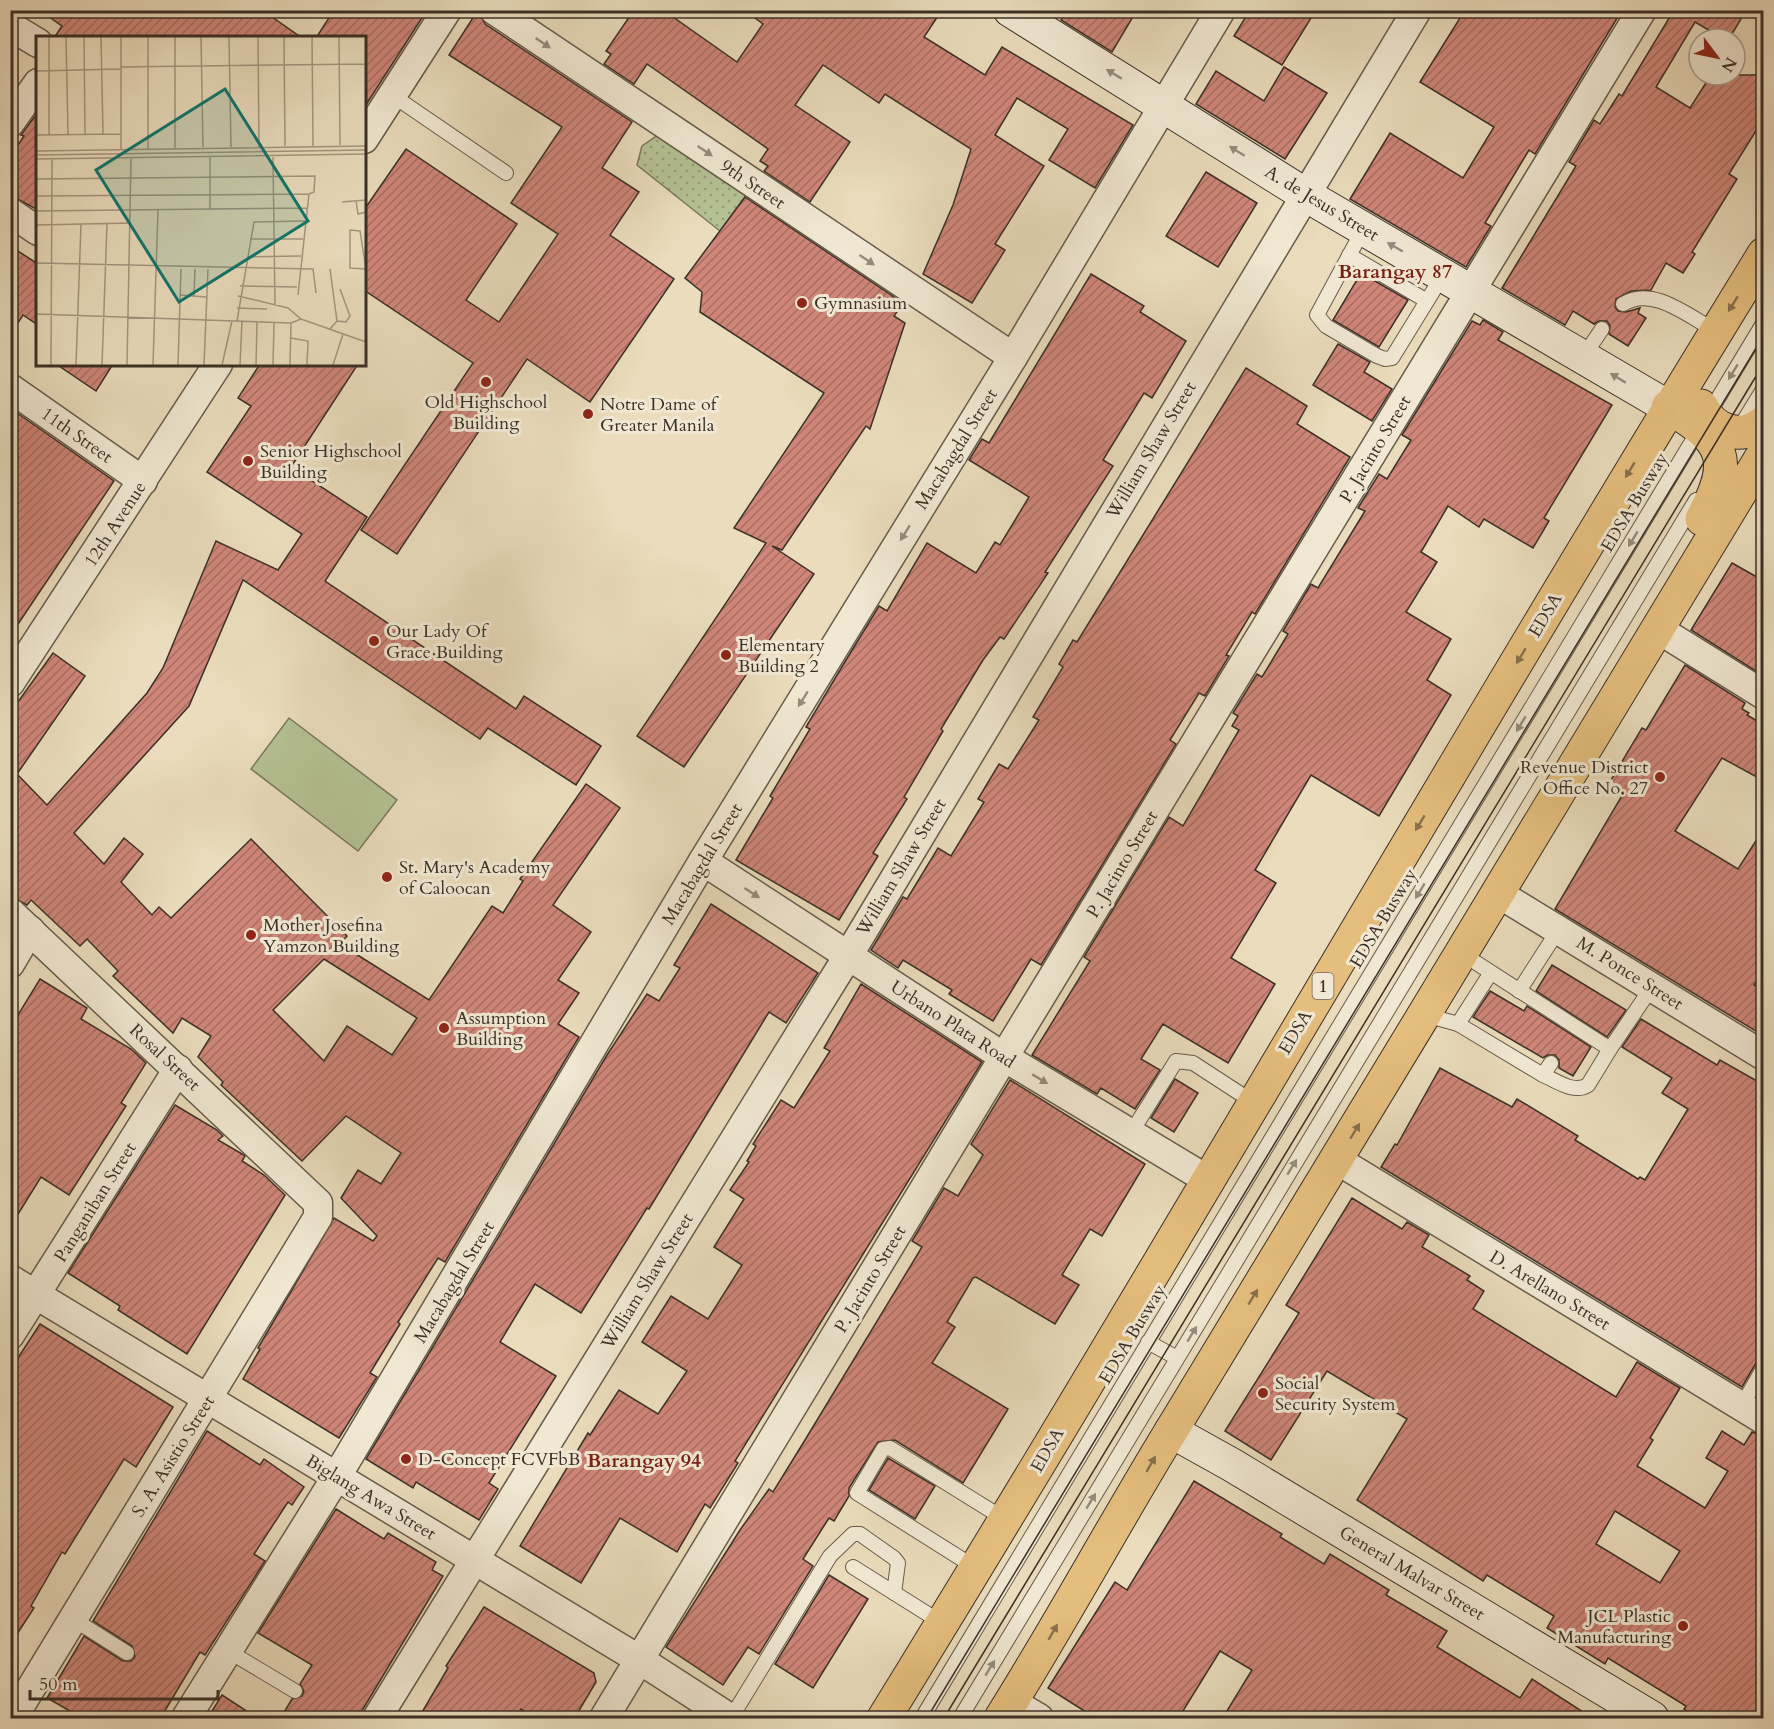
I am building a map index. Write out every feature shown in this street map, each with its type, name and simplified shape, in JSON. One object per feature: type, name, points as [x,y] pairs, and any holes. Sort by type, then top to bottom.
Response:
[{"type":"highway","name":"EDSA","points":[[884,1719],[1006,1520],[1668,407],[1764,254]]},
{"type":"highway","points":[[1694,366],[1703,422],[1714,444],[1740,438]]},
{"type":"highway","points":[[1668,407],[1703,422]]},
{"type":"highway","points":[[1426,1015],[1449,945],[1659,596],[1717,490],[1721,471],[1740,438]]},
{"type":"highway","points":[[1017,1713],[1171,1431],[1426,1015],[1496,892],[1764,453]]},
{"type":"main road","name":"A. de Jesus Street","points":[[1010,10],[1042,19],[1164,104],[1304,194],[1356,242],[1584,357],[1668,407]]},
{"type":"main road","name":"General Malvar Street","points":[[1171,1431],[1243,1471],[1652,1719]]},
{"type":"street","points":[[366,135],[447,10]]},
{"type":"street","name":"9th Street","points":[[494,10],[1013,357]]},
{"type":"street","name":"Macabagdal Street","points":[[186,1719],[337,1476],[704,861],[1013,357],[1221,10]]},
{"type":"street","name":"William Shaw Street","points":[[377,1719],[848,956],[1304,194],[1417,10]]},
{"type":"street","name":"P. Jacinto Street","points":[[604,1719],[1004,1057],[1447,289],[1642,10]]},
{"type":"street","points":[[10,26],[36,42]]},
{"type":"street","points":[[10,123],[36,86]]},
{"type":"street","points":[[10,212],[36,230]]},
{"type":"street","name":"12th Avenue","points":[[10,684],[217,366]]},
{"type":"street","name":"11th Street","points":[[10,388],[143,481]]},
{"type":"street","points":[[1658,629],[1764,695]]},
{"type":"street","name":"Urbano Plata Road","points":[[704,861],[1004,1057],[1208,1180]]},
{"type":"street","name":"M. Ponce Street","points":[[1496,892],[1764,1056]]},
{"type":"street","points":[[10,964],[20,921]]},
{"type":"street","name":"Rosal Street","points":[[20,921],[318,1203]]},
{"type":"street","name":"Panganiban Street","points":[[10,1335],[178,1070]]},
{"type":"street","name":"D. Arellano Street","points":[[1337,1160],[1752,1414]]},
{"type":"street","name":"S. A. Asistio Street","points":[[19,1710],[312,1229],[318,1217],[318,1203]]},
{"type":"street","name":"Biglang Awa Street","points":[[10,1279],[640,1660],[731,1719]]},
{"type":"lane","points":[[392,95],[506,173]]},
{"type":"lane","points":[[1356,242],[1317,315],[1326,326],[1377,356],[1384,359],[1392,358],[1447,289]]},
{"type":"lane","points":[[1623,304],[1641,296],[1654,298],[1716,331]]},
{"type":"lane","name":"EDSA Busway","points":[[922,1719],[1764,322]]},
{"type":"lane","points":[[1584,357],[1602,329]]},
{"type":"lane","points":[[960,1719],[1177,1358],[1740,438],[1764,388]]},
{"type":"lane","points":[[1519,991],[1559,929]]},
{"type":"lane","points":[[1461,953],[1519,991],[1569,1031],[1610,1048]]},
{"type":"lane","points":[[1458,1024],[1490,974]]},
{"type":"lane","points":[[1426,1015],[1458,1024],[1543,1075],[1571,1088],[1583,1088],[1588,1085],[1610,1048],[1652,987]]},
{"type":"lane","points":[[1131,1133],[1176,1060],[1193,1062],[1253,1102]]},
{"type":"lane","points":[[1543,1075],[1551,1063]]},
{"type":"lane","points":[[1148,1342],[1177,1358]]},
{"type":"lane","points":[[1752,1414],[1764,1367]]},
{"type":"lane","points":[[976,1568],[857,1492],[883,1449],[890,1448],[1006,1520]]},
{"type":"lane","points":[[731,1719],[830,1556],[854,1534],[860,1534],[898,1563],[894,1593]]},
{"type":"lane","points":[[853,1567],[942,1623]]},
{"type":"lane","points":[[73,1619],[127,1653]]},
{"type":"lane","points":[[228,1651],[295,1691]]},
{"type":"green space","points":[[661,133],[750,190],[720,231],[637,165],[642,146]]},
{"type":"green space","points":[[289,718],[397,800],[358,851],[251,769]]},
{"type":"building","points":[[39,10],[262,10],[299,36],[55,36],[62,26]]},
{"type":"building","points":[[334,10],[427,10],[366,105],[366,36],[317,36]]},
{"type":"building","points":[[478,10],[485,24],[632,122],[602,168],[639,192],[610,235],[674,279],[590,402],[527,359],[397,554],[361,530],[473,363],[366,291],[366,207],[406,149],[517,224],[466,300],[499,322],[558,234],[511,203],[562,127],[449,55]]},
{"type":"building","points":[[634,10],[663,10],[737,62],[763,24],[744,10],[942,10],[924,37],[985,75],[1002,47],[1133,125],[1095,188],[1049,160],[1068,129],[1017,98],[995,135],[1044,166],[995,244],[1005,250],[972,303],[923,274],[953,205],[971,149],[885,94],[879,103],[823,65],[795,105],[850,142],[810,202],[764,171],[768,166],[760,161],[768,149],[647,64],[634,84],[604,64],[611,54],[606,51]]},
{"type":"building","points":[[1067,10],[1137,10],[1112,52],[1061,20]]},
{"type":"building","points":[[1250,10],[1316,10],[1282,65],[1234,36]]},
{"type":"building","points":[[1465,10],[1622,10],[1535,154],[1529,150],[1485,223],[1491,226],[1466,267],[1350,199],[1390,133],[1463,178],[1494,127],[1420,82]]},
{"type":"building","points":[[1674,10],[1728,10],[1741,19],[1736,27],[1704,27],[1695,22],[1692,27],[1687,27],[1687,35],[1656,87],[1690,108],[1703,87],[1747,87],[1747,75],[1764,75],[1764,118],[1729,174],[1737,179],[1692,252],[1695,254],[1683,273],[1666,263],[1651,290],[1631,291],[1616,299],[1615,307],[1618,311],[1626,312],[1640,308],[1638,313],[1646,318],[1628,346],[1609,334],[1610,326],[1607,321],[1594,324],[1573,311],[1565,325],[1502,288],[1576,166],[1569,162],[1594,120],[1600,124],[1619,94],[1622,96]]},
{"type":"building","points":[[1284,67],[1327,93],[1285,159],[1196,104],[1216,71],[1264,101]]},
{"type":"building","points":[[36,115],[36,209],[10,195],[10,157],[24,136],[21,135]]},
{"type":"building","points":[[1206,172],[1257,203],[1218,267],[1166,236]]},
{"type":"building","points":[[745,197],[903,303],[894,316],[905,323],[870,429],[866,426],[782,550],[772,546],[814,574],[684,767],[637,736],[766,543],[734,528],[824,393],[700,312],[702,292],[685,278]]},
{"type":"building","points":[[10,246],[36,263],[36,324],[23,315],[10,335]]},
{"type":"building","points":[[1361,273],[1408,300],[1379,347],[1333,320]]},
{"type":"building","points":[[1091,274],[1144,306],[1140,312],[1186,341],[1152,398],[1144,393],[1103,460],[1113,466],[1045,572],[1048,573],[1004,639],[1000,637],[983,660],[941,729],[943,731],[904,797],[907,799],[873,853],[878,856],[839,920],[736,860],[773,798],[770,796],[810,729],[806,727],[843,665],[879,606],[887,611],[927,543],[976,573],[995,542],[1000,545],[1029,497],[969,460],[982,439],[989,443]]},
{"type":"building","points":[[1483,320],[1503,332],[1498,340],[1612,405],[1544,518],[1549,521],[1533,548],[1484,519],[1479,527],[1448,506],[1421,552],[1437,562],[1406,612],[1451,639],[1427,680],[1451,695],[1379,816],[1311,775],[1255,870],[1276,883],[1231,958],[1275,984],[1228,1063],[1163,1024],[1141,1059],[1160,1070],[1135,1109],[1101,1088],[1097,1094],[1032,1055],[1090,961],[1084,957],[1169,817],[1183,826],[1239,730],[1232,726],[1238,716],[1233,713],[1257,674],[1262,677],[1288,634],[1283,631],[1311,584],[1318,588],[1365,511],[1358,508],[1379,474],[1387,479],[1411,440],[1402,435],[1472,321],[1480,325]]},
{"type":"building","points":[[1338,344],[1370,362],[1364,372],[1392,389],[1372,421],[1313,385]]},
{"type":"building","points":[[59,366],[112,366],[96,391]]},
{"type":"building","points":[[259,366],[357,366],[291,467],[367,517],[325,581],[516,709],[524,696],[601,746],[576,785],[488,728],[480,739],[243,580],[189,706],[74,833],[104,864],[124,838],[143,854],[121,882],[152,915],[159,907],[171,918],[251,839],[347,936],[340,944],[429,1000],[492,906],[503,913],[523,881],[520,879],[586,784],[620,808],[553,905],[591,932],[558,980],[579,993],[558,1024],[579,1037],[445,1262],[438,1258],[398,1322],[400,1324],[370,1373],[377,1377],[339,1438],[243,1379],[260,1349],[258,1348],[334,1218],[373,1241],[377,1236],[341,1198],[358,1170],[381,1184],[401,1153],[346,1116],[302,1161],[221,1085],[223,1082],[198,1057],[211,1036],[182,1018],[173,1033],[113,976],[118,971],[87,939],[80,946],[31,900],[27,905],[10,896],[10,713],[53,653],[85,676],[17,774],[47,805],[147,693],[163,668],[216,541],[278,570],[302,534],[207,472],[251,406],[238,398]],"holes":[[[324,959],[417,1018],[392,1055],[347,1026],[324,1061],[273,1010]]]},
{"type":"building","points":[[1246,368],[1307,406],[1297,424],[1350,457],[1255,614],[1252,612],[1205,696],[1199,693],[1170,740],[1176,744],[1041,965],[1031,959],[993,1021],[949,994],[952,990],[903,960],[898,968],[871,950],[903,897],[907,899],[938,848],[951,856],[984,802],[978,799],[999,764],[1008,769],[1039,720],[1033,717],[1063,667],[1059,664],[1073,640],[1077,642]]},
{"type":"building","points":[[10,408],[114,481],[10,636]]},
{"type":"building","points":[[1732,563],[1764,581],[1762,675],[1691,630]]},
{"type":"building","points":[[1685,665],[1745,703],[1742,709],[1749,713],[1747,715],[1764,725],[1764,781],[1722,758],[1675,831],[1738,869],[1764,828],[1764,969],[1754,985],[1764,991],[1764,1036],[1555,909],[1623,794],[1608,785],[1642,728],[1646,730]]},
{"type":"building","points":[[711,904],[818,973],[786,1023],[769,1012],[649,1209],[647,1208],[581,1313],[535,1284],[500,1342],[556,1376],[489,1483],[498,1489],[479,1520],[416,1482],[413,1488],[366,1459],[607,1055],[647,994],[659,1001],[680,968],[674,965]]},
{"type":"building","points":[[1552,965],[1626,1010],[1607,1037],[1536,991]]},
{"type":"building","points":[[40,979],[87,1008],[81,1019],[131,1049],[146,1063],[121,1103],[126,1106],[69,1195],[41,1177],[10,1227],[10,1028]]},
{"type":"building","points":[[861,984],[982,1062],[735,1461],[738,1463],[710,1508],[705,1504],[677,1552],[620,1518],[581,1583],[520,1546],[588,1433],[590,1435],[619,1390],[658,1414],[687,1371],[642,1342],[671,1296],[708,1319],[742,1265],[714,1247],[744,1199],[730,1190],[749,1162],[747,1161],[756,1146],[753,1144],[781,1100],[794,1108],[830,1051],[824,1048]]},
{"type":"building","points":[[1490,991],[1524,1011],[1527,1006],[1591,1047],[1573,1076],[1559,1068],[1559,1060],[1555,1055],[1543,1058],[1473,1017]]},
{"type":"building","points":[[1641,1019],[1717,1065],[1720,1060],[1764,1085],[1764,1358],[1756,1363],[1742,1387],[1381,1167],[1395,1144],[1397,1145],[1440,1068],[1512,1107],[1517,1099],[1578,1136],[1575,1140],[1638,1179],[1640,1177],[1645,1180],[1688,1109],[1662,1093],[1672,1078],[1622,1047]]},
{"type":"building","points":[[1175,1079],[1198,1093],[1174,1132],[1151,1118]]},
{"type":"building","points":[[1010,1080],[1145,1164],[1102,1236],[1090,1229],[1062,1275],[1079,1285],[1055,1324],[976,1277],[973,1278],[947,1322],[955,1327],[932,1363],[1008,1409],[963,1483],[895,1440],[878,1442],[849,1488],[849,1496],[834,1521],[829,1518],[803,1559],[813,1566],[759,1654],[748,1647],[723,1685],[666,1647],[740,1530],[769,1489],[773,1492],[922,1247],[912,1241],[944,1188],[958,1196],[983,1155],[971,1144]]},
{"type":"building","points":[[175,1105],[217,1130],[223,1136],[218,1140],[245,1156],[242,1161],[264,1175],[285,1195],[187,1354],[118,1310],[120,1306],[68,1273]]},
{"type":"building","points":[[1352,1198],[1402,1229],[1407,1222],[1429,1235],[1422,1247],[1470,1276],[1467,1280],[1484,1291],[1473,1309],[1616,1397],[1637,1362],[1680,1388],[1650,1438],[1653,1440],[1637,1466],[1705,1508],[1728,1471],[1706,1458],[1722,1431],[1744,1445],[1752,1432],[1764,1436],[1764,1719],[1699,1719],[1684,1709],[1686,1706],[1608,1658],[1605,1664],[1547,1628],[1554,1616],[1487,1575],[1483,1581],[1357,1500],[1407,1419],[1327,1371],[1271,1460],[1225,1431],[1299,1313],[1286,1305]],"holes":[[[1615,1511],[1680,1551],[1660,1583],[1596,1544]]]},
{"type":"building","points":[[40,1324],[173,1407],[136,1467],[124,1459],[65,1554],[62,1552],[31,1606],[34,1608],[10,1645],[10,1370]]},
{"type":"building","points":[[207,1431],[260,1465],[264,1459],[304,1487],[292,1505],[288,1502],[254,1554],[265,1561],[205,1655],[200,1652],[160,1719],[84,1719],[47,1698],[84,1636],[123,1661],[131,1661],[135,1657],[132,1646],[93,1621]]},
{"type":"building","points":[[888,1458],[935,1486],[915,1519],[869,1490]]},
{"type":"building","points":[[1194,1481],[1282,1534],[1280,1537],[1324,1564],[1330,1554],[1389,1590],[1386,1595],[1447,1631],[1437,1647],[1520,1698],[1532,1679],[1594,1719],[1222,1719],[1252,1670],[1220,1651],[1178,1719],[1097,1719],[1048,1688],[1115,1582],[1127,1590]]},
{"type":"building","points":[[336,1509],[384,1539],[388,1533],[436,1562],[432,1570],[443,1576],[357,1719],[280,1719],[292,1699],[302,1696],[304,1691],[300,1684],[312,1665],[258,1633]]},
{"type":"building","points":[[829,1575],[868,1599],[813,1688],[775,1664]]},
{"type":"building","points":[[484,1607],[594,1673],[596,1682],[574,1719],[537,1719],[521,1709],[515,1719],[418,1719],[448,1668],[446,1666]]},
{"type":"building","points":[[222,1695],[259,1719],[207,1719]]},
{"type":"tram line","points":[[927,1718],[1764,335]]},
{"type":"tram line","points":[[944,1718],[1764,363]]},
{"type":"place","name":"Gymnasium","points":[[802,303]]},
{"type":"place","name":"Old Highschool Building","points":[[486,382]]},
{"type":"place","name":"Notre Dame of Greater Manila","points":[[588,414]]},
{"type":"place","name":"Senior Highschool Building","points":[[248,461]]},
{"type":"place","name":"Our Lady Of Grace Building","points":[[374,641]]},
{"type":"place","name":"Elementary Building 2","points":[[726,655]]},
{"type":"place","name":"Revenue District Office No. 27","points":[[1660,777]]},
{"type":"place","name":"St. Mary's Academy of Caloocan","points":[[387,877]]},
{"type":"place","name":"Mother Josefina Yamzon Building","points":[[251,935]]},
{"type":"place","name":"Assumption Building","points":[[444,1028]]},
{"type":"place","name":"Social Security System","points":[[1263,1393]]},
{"type":"place","name":"D-Concept FCVFbB","points":[[406,1459]]},
{"type":"place","name":"JCL Plastic Manufacturing","points":[[1683,1626]]},
{"type":"district","name":"Barangay 87","points":[[1395,271]]},
{"type":"district","name":"Barangay 94","points":[[644,1460]]}]
